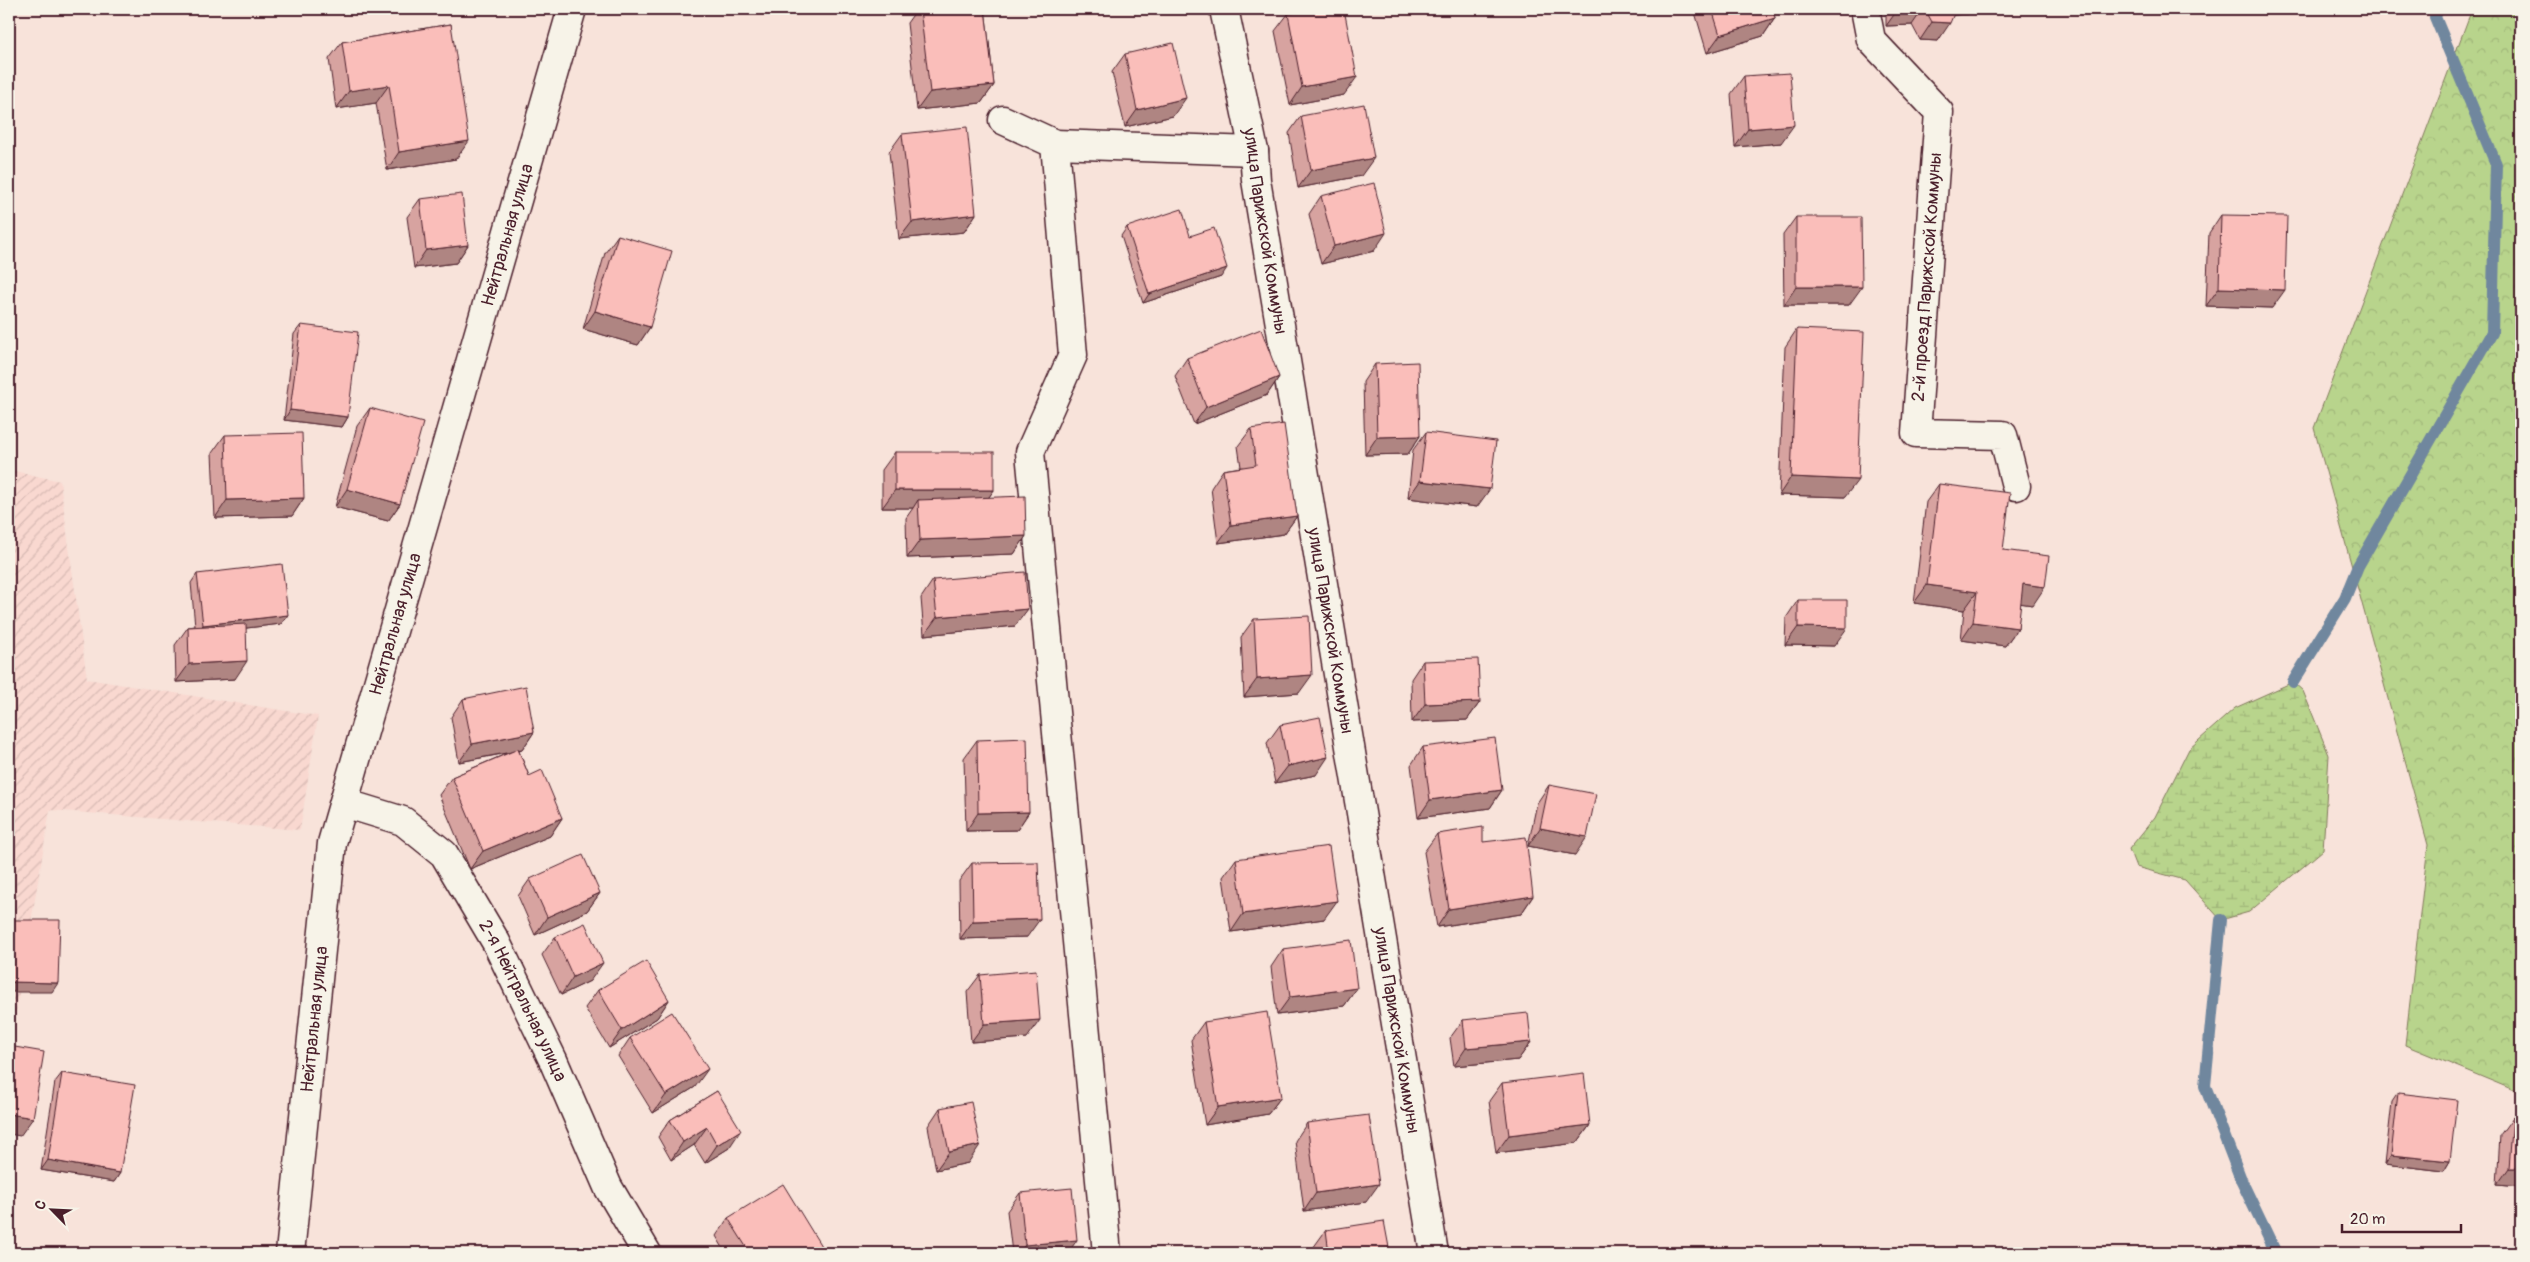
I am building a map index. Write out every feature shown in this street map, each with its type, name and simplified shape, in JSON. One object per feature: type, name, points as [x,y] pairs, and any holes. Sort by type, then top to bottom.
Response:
[{"type":"street","name":"Нейтральная улица","points":[[290,1253],[332,843],[572,9]]},
{"type":"street","name":"улица Парижской Коммуны","points":[[1224,9],[1254,151],[1256,180],[1434,1253]]},
{"type":"street","name":"2-й проезд Парижской Коммуны","points":[[1865,9],[1870,40],[1939,112],[1916,433],[2004,435],[2016,486]]},
{"type":"street","points":[[1003,120],[1055,144],[1254,151]]},
{"type":"street","points":[[1055,144],[1073,356],[1030,452],[1107,1253]]},
{"type":"street","name":"2-я Нейтральная улица","points":[[344,803],[403,821],[444,854],[496,942],[553,1060],[608,1188],[647,1253]]},
{"type":"shaded area","points":[[9,470],[60,481],[87,679],[318,716],[300,830],[50,810],[9,1053]]},
{"type":"green space","points":[[2472,9],[2521,9],[2521,1093],[2405,1045],[2428,845],[2314,428]]},
{"type":"green space","points":[[2293,682],[2303,691],[2329,755],[2323,850],[2249,912],[2221,920],[2185,880],[2136,867],[2129,849],[2155,817],[2189,749],[2235,708]]},
{"type":"building","points":[[920,9],[985,9],[994,85],[930,92]]},
{"type":"building","points":[[1313,9],[1344,9],[1357,77],[1302,87],[1288,14]]},
{"type":"building","points":[[1712,9],[1773,9],[1775,18],[1720,35]]},
{"type":"building","points":[[1925,9],[1956,9],[1950,23],[1932,22]]},
{"type":"building","points":[[451,24],[469,141],[399,152],[389,85],[349,91],[342,42]]},
{"type":"building","points":[[1173,43],[1186,98],[1137,110],[1125,54]]},
{"type":"building","points":[[1790,73],[1794,125],[1748,129],[1744,76]]},
{"type":"building","points":[[1364,104],[1374,158],[1311,170],[1301,116]]},
{"type":"building","points":[[967,127],[976,214],[912,222],[902,134]]},
{"type":"building","points":[[1374,183],[1386,233],[1334,246],[1321,196]]},
{"type":"building","points":[[462,194],[468,245],[426,250],[420,199]]},
{"type":"building","points":[[1182,209],[1190,236],[1214,228],[1227,268],[1149,294],[1127,227]]},
{"type":"building","points":[[2221,215],[2287,216],[2285,290],[2219,288]]},
{"type":"building","points":[[1796,217],[1861,217],[1862,287],[1796,287]]},
{"type":"building","points":[[618,235],[672,251],[650,327],[595,311]]},
{"type":"building","points":[[301,325],[358,332],[348,417],[290,410]]},
{"type":"building","points":[[1261,329],[1279,377],[1206,407],[1187,358]]},
{"type":"building","points":[[1797,329],[1864,332],[1858,480],[1791,477]]},
{"type":"building","points":[[1418,362],[1420,436],[1377,437],[1375,364]]},
{"type":"building","points":[[370,408],[423,423],[400,504],[347,489]]},
{"type":"building","points":[[1284,424],[1297,516],[1231,525],[1223,470],[1256,465],[1251,429]]},
{"type":"building","points":[[1426,432],[1496,441],[1490,489],[1420,481]]},
{"type":"building","points":[[302,433],[304,498],[227,500],[225,435]]},
{"type":"building","points":[[895,452],[994,452],[994,490],[895,490]]},
{"type":"building","points":[[1939,484],[2010,493],[2003,550],[2049,556],[2045,587],[2023,584],[2018,628],[1973,622],[1977,592],[1927,585]]},
{"type":"building","points":[[1025,496],[1026,536],[920,540],[918,500]]},
{"type":"building","points":[[282,564],[288,615],[203,625],[197,574]]},
{"type":"building","points":[[1025,572],[1028,609],[937,617],[933,580]]},
{"type":"building","points":[[1798,600],[1847,600],[1847,628],[1798,627]]},
{"type":"building","points":[[1309,616],[1312,675],[1257,679],[1254,619]]},
{"type":"building","points":[[246,624],[247,661],[189,664],[188,627]]},
{"type":"building","points":[[1478,659],[1480,702],[1425,704],[1423,661]]},
{"type":"building","points":[[526,686],[534,732],[472,744],[463,699]]},
{"type":"building","points":[[1320,717],[1328,757],[1288,766],[1280,725]]},
{"type":"building","points":[[1027,738],[1029,812],[978,813],[977,740]]},
{"type":"building","points":[[1495,738],[1502,790],[1430,800],[1423,747]]},
{"type":"building","points":[[518,749],[529,776],[542,770],[562,818],[483,851],[452,777]]},
{"type":"building","points":[[1549,785],[1596,794],[1587,837],[1540,828]]},
{"type":"building","points":[[1483,827],[1483,842],[1526,837],[1533,896],[1449,909],[1437,834]]},
{"type":"building","points":[[1329,846],[1337,901],[1243,914],[1236,859]]},
{"type":"building","points":[[583,855],[600,893],[547,917],[530,879]]},
{"type":"building","points":[[1038,862],[1040,919],[973,921],[972,863]]},
{"type":"building","points":[[9,920],[60,920],[58,983],[9,982]]},
{"type":"building","points":[[585,923],[603,963],[573,977],[555,937]]},
{"type":"building","points":[[1351,940],[1357,988],[1290,997],[1283,949]]},
{"type":"building","points":[[646,961],[669,1000],[622,1030],[598,990]]},
{"type":"building","points":[[1036,970],[1040,1020],[984,1024],[980,975]]},
{"type":"building","points":[[672,1012],[708,1069],[666,1095],[630,1038]]},
{"type":"building","points":[[1267,1012],[1281,1097],[1218,1107],[1204,1022]]},
{"type":"building","points":[[1528,1013],[1531,1042],[1466,1048],[1463,1020]]},
{"type":"building","points":[[9,1046],[44,1052],[33,1118],[9,1114]]},
{"type":"building","points":[[62,1073],[135,1085],[120,1173],[48,1160]]},
{"type":"building","points":[[1584,1073],[1590,1125],[1509,1135],[1502,1083]]},
{"type":"building","points":[[717,1091],[741,1130],[717,1145],[707,1127],[683,1142],[670,1120]]},
{"type":"building","points":[[2398,1093],[2457,1100],[2450,1161],[2391,1155]]},
{"type":"building","points":[[971,1102],[980,1145],[949,1152],[940,1108]]},
{"type":"building","points":[[1369,1115],[1379,1184],[1316,1193],[1307,1123]]},
{"type":"building","points":[[2513,1117],[2521,1118],[2521,1168],[2509,1168]]},
{"type":"building","points":[[783,1184],[824,1251],[820,1253],[750,1253],[728,1218]]},
{"type":"building","points":[[1072,1188],[1077,1240],[1025,1245],[1020,1193]]},
{"type":"building","points":[[1384,1221],[1390,1253],[1329,1253],[1326,1230]]},
{"type":"waterway","points":[[2293,682],[2345,598],[2358,566],[2492,333],[2496,164],[2435,17],[2438,9]]},
{"type":"waterway","points":[[2221,920],[2205,1086],[2242,1182],[2276,1253]]}]
